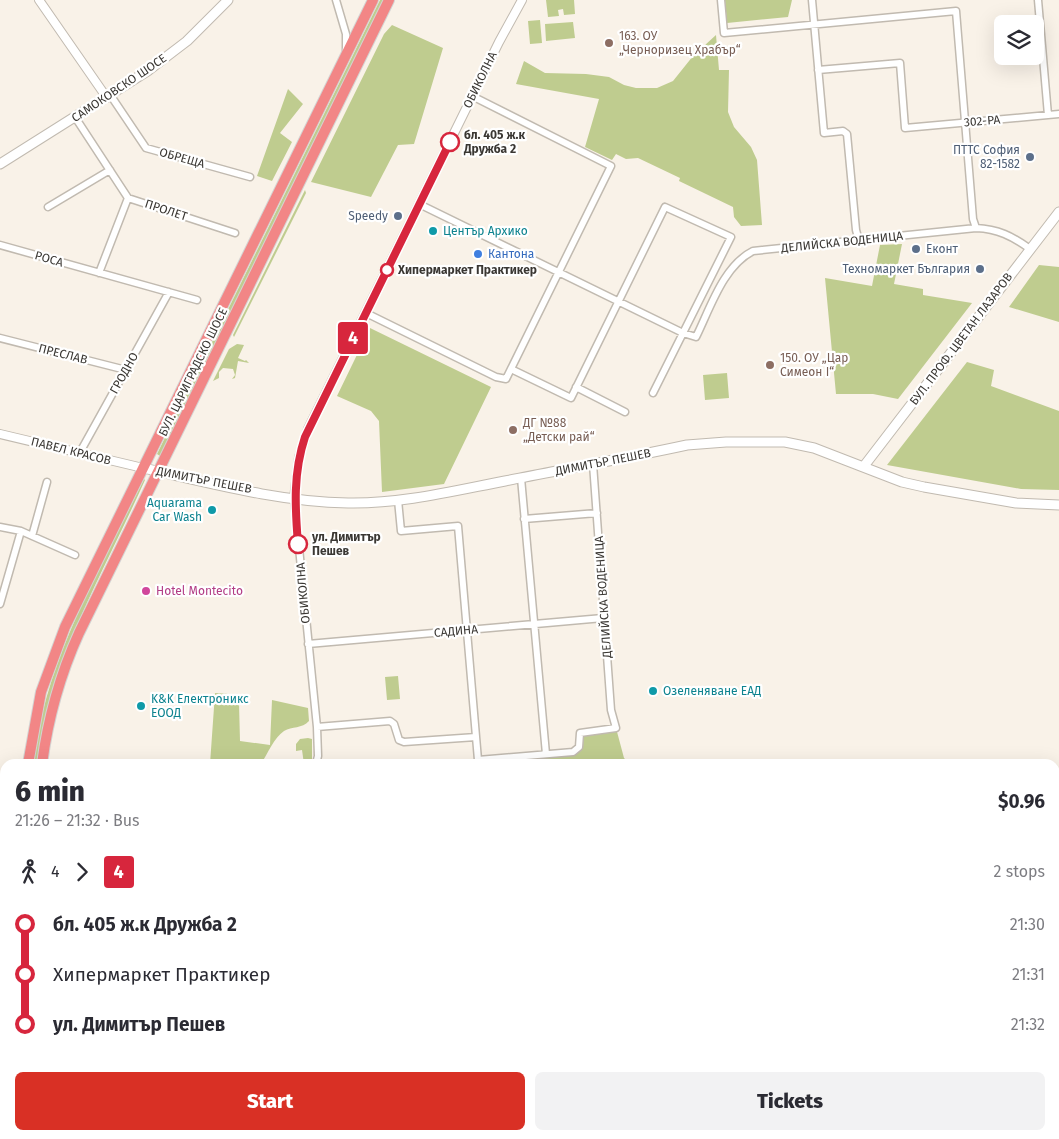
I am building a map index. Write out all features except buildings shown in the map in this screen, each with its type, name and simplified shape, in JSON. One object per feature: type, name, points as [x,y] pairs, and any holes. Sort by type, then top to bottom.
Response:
[{"type":"highway","name":"БУЛ. ЦАРИГРАДСКО ШОСЕ","points":[[29,759],[37,707],[58,644],[373,0]]},
{"type":"highway","name":"БУЛ. ЦАРИГРАДСКО ШОСЕ","points":[[43,759],[52,710],[72,649],[390,0]]},
{"type":"main road","name":"САМОКОВСКО ШОСЕ","points":[[0,164],[109,97],[187,41],[228,0]]},
{"type":"main road","name":"БУЛ. ПРОФ. ЦВЕТАН ЛАЗАРОВ","points":[[864,466],[1059,212]]},
{"type":"main road","name":"ДИМИТЪР ПЕШЕВ","points":[[143,468],[294,498],[349,503],[398,500],[687,445],[776,442],[814,448],[902,482],[924,487],[1016,503],[1059,505]]},
{"type":"street","points":[[39,0],[109,97]]},
{"type":"street","name":"ОБИКОЛНА","points":[[317,759],[317,727],[294,498],[297,468],[305,437],[513,13],[522,0]]},
{"type":"street","points":[[721,0],[724,33],[956,10],[973,219],[976,228]]},
{"type":"street","points":[[812,0],[824,133],[843,131],[848,136],[856,230],[859,241]]},
{"type":"street","points":[[1038,0],[1048,115]]},
{"type":"street","points":[[337,3],[346,34],[346,55]]},
{"type":"street","name":"302-РА","points":[[818,70],[900,63],[905,128],[1059,114]]},
{"type":"street","points":[[366,313],[496,377],[506,378],[611,166],[472,96]]},
{"type":"street","name":"ОБРЕЩА","points":[[109,97],[146,148],[250,177]]},
{"type":"street","name":"ПРОЛЕТ","points":[[75,117],[128,198],[235,233]]},
{"type":"street","points":[[48,207],[110,170]]},
{"type":"street","points":[[98,273],[128,198]]},
{"type":"street","points":[[419,204],[683,333]]},
{"type":"street","points":[[511,369],[571,398],[666,207],[731,237],[653,393]]},
{"type":"street","name":"ДЕЛИЙСКА ВОДЕНИЦА","points":[[683,333],[696,338],[729,273],[743,256],[763,250],[976,228],[993,229],[1016,237],[1030,249]]},
{"type":"street","name":"РОСА","points":[[0,245],[197,300]]},
{"type":"street","name":"ГРОДНО","points":[[79,454],[169,292]]},
{"type":"street","name":"ПРЕСЛАВ","points":[[0,338],[126,370]]},
{"type":"street","points":[[576,388],[625,412]]},
{"type":"street","name":"ПАВЕЛ КРАСОВ","points":[[0,434],[143,468]]},
{"type":"street","name":"ДЕЛИЙСКА ВОДЕНИЦА","points":[[546,754],[573,752],[579,747],[580,733],[616,728],[611,710],[593,464]]},
{"type":"street","points":[[489,759],[546,754],[521,478]]},
{"type":"street","points":[[32,536],[47,482]]},
{"type":"street","points":[[398,500],[401,530],[458,526],[478,759]]},
{"type":"street","points":[[524,519],[597,512]]},
{"type":"street","points":[[0,527],[21,531],[75,555]]},
{"type":"street","points":[[0,604],[21,531]]},
{"type":"street","name":"САДИНА","points":[[308,644],[604,618]]},
{"type":"street","points":[[317,727],[387,721],[394,724],[399,740],[404,742],[476,737]]},
{"type":"green space","points":[[380,0],[384,0],[160,456],[157,454]]},
{"type":"green space","points":[[546,0],[574,0],[575,14],[564,15],[563,9],[558,10],[559,16],[548,17]]},
{"type":"green space","points":[[725,0],[792,0],[788,17],[727,23]]},
{"type":"green space","points":[[540,20],[542,43],[530,44],[528,21]]},
{"type":"green space","points":[[573,22],[575,38],[546,41],[545,24]]},
{"type":"green space","points":[[392,25],[443,48],[414,144],[398,145],[371,197],[311,182],[384,34]]},
{"type":"green space","points":[[716,35],[719,70],[729,70],[728,112],[734,127],[751,147],[757,160],[762,225],[741,226],[734,217],[733,207],[679,181],[680,178],[638,158],[626,159],[616,154],[612,160],[585,147],[599,99],[516,84],[524,61],[545,73],[586,74],[609,77],[624,85],[636,88],[657,88],[673,81],[693,56]]},
{"type":"green space","points":[[288,89],[303,104],[280,133],[292,142],[272,181],[257,176]]},
{"type":"green space","points":[[305,190],[306,193],[234,337],[233,335]]},
{"type":"green space","points":[[902,244],[894,284],[923,289],[923,295],[972,303],[898,399],[873,394],[836,394],[825,278],[872,286],[880,245]]},
{"type":"green space","points":[[1039,265],[1059,267],[1059,322],[1009,307]]},
{"type":"green space","points":[[370,328],[491,387],[444,484],[382,492],[379,421],[371,411],[337,396]]},
{"type":"green space","points":[[237,344],[244,345],[238,358],[249,363],[238,361],[235,378],[232,379],[235,375],[233,369],[223,368],[219,372],[219,378],[213,381],[229,349]]},
{"type":"green space","points":[[967,362],[994,370],[991,386],[1059,411],[1059,490],[1021,489],[887,465]]},
{"type":"green space","points":[[727,373],[729,398],[705,400],[703,375]]},
{"type":"green space","points":[[144,479],[80,618],[54,690],[44,726],[39,759],[34,759],[39,726],[49,689],[76,617]]},
{"type":"green space","points":[[398,676],[400,699],[387,700],[385,677]]},
{"type":"green space","points":[[215,693],[242,695],[239,703],[240,741],[270,745],[272,700],[308,708],[309,721],[306,724],[287,729],[280,734],[264,759],[210,759]]},
{"type":"green space","points":[[616,728],[625,759],[490,759],[573,752],[579,747],[578,736]]},
{"type":"green space","points":[[300,739],[312,739],[312,759],[303,759],[302,750],[296,751],[296,744]]},
{"type":"bus line","name":"4","points":[[298,544],[294,498],[297,468],[305,437],[450,142]]},
{"type":"place","name":"163. ОУ „Черноризец Храбър“","points":[[609,43]]},
{"type":"place","name":"бл. 405 ж.к Дружба 2","points":[[450,142]]},
{"type":"place","name":"ПТТС София 82-1582","points":[[1030,157]]},
{"type":"place","name":"Speedy","points":[[398,216]]},
{"type":"place","name":"Център Архико","points":[[433,231]]},
{"type":"place","name":"Еконт","points":[[916,249]]},
{"type":"place","name":"Кантона","points":[[478,254]]},
{"type":"place","name":"Техномаркет България","points":[[980,269]]},
{"type":"place","name":"Хипермаркет Практикер","points":[[387,270]]},
{"type":"place","name":"150. ОУ „Цар Симеон I“","points":[[770,365]]},
{"type":"place","name":"ДГ №88 „Детски рай“","points":[[513,430]]},
{"type":"place","name":"Aquarama Car Wash","points":[[212,510]]},
{"type":"place","name":"ул. Димитър Пешев","points":[[298,544]]},
{"type":"place","name":"Hotel Montecito","points":[[146,591]]},
{"type":"place","name":"Озеленяване ЕАД","points":[[653,691]]},
{"type":"place","name":"K&K Електроникс ЕООД","points":[[141,706]]}]
